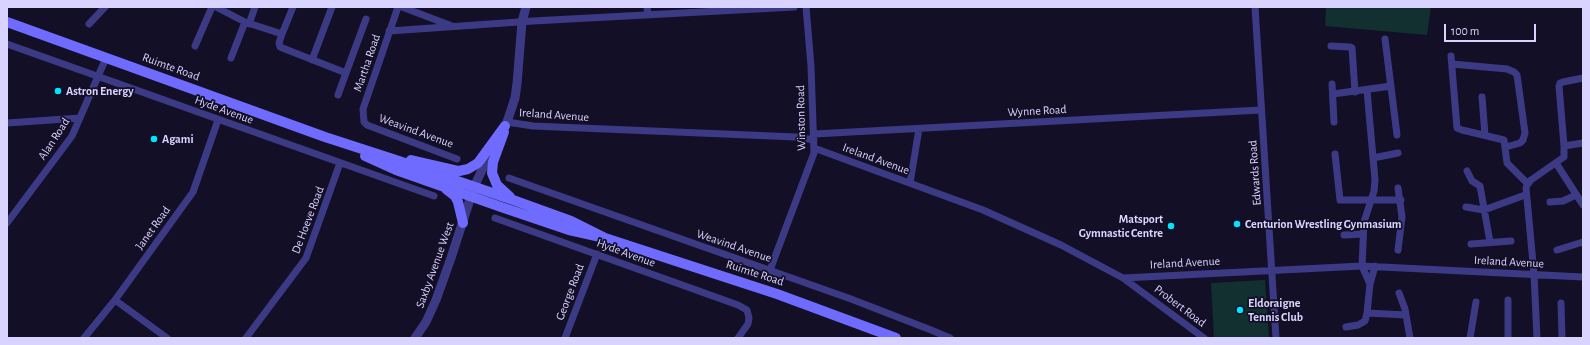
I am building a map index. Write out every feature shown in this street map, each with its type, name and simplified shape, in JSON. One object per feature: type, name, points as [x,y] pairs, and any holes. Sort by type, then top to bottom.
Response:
[{"type":"main road","name":"Ruimte Road","points":[[7,22],[325,138],[399,161],[569,230],[605,238],[778,294],[896,338]]},
{"type":"main road","points":[[399,161],[417,161],[454,170],[466,170],[478,163],[506,124]]},
{"type":"main road","points":[[506,124],[493,162],[492,173],[502,191],[512,200]]},
{"type":"main road","name":"Ruimte Road","points":[[325,138],[396,170],[437,184],[512,200],[571,221],[605,238]]},
{"type":"main road","points":[[437,184],[449,191],[457,200],[463,223]]},
{"type":"street","points":[[89,24],[105,7]]},
{"type":"street","points":[[195,46],[212,7]]},
{"type":"street","points":[[216,7],[247,23],[282,34]]},
{"type":"street","points":[[231,58],[255,7]]},
{"type":"street","points":[[293,7],[282,34],[280,47],[346,73]]},
{"type":"street","points":[[312,60],[332,7]]},
{"type":"street","name":"Martha Road","points":[[367,125],[362,118],[363,109],[398,7]]},
{"type":"street","points":[[402,7],[454,26]]},
{"type":"street","name":"Saxby Avenue West","points":[[415,338],[432,310],[484,163],[506,124],[517,84],[522,22],[526,7]]},
{"type":"street","points":[[647,7],[648,15]]},
{"type":"street","points":[[389,31],[755,8],[794,7]]},
{"type":"street","name":"Winston Road","points":[[770,270],[811,161],[814,141],[811,66],[806,7]]},
{"type":"street","name":"Edwards Road","points":[[1255,7],[1273,270],[1276,338]]},
{"type":"street","points":[[338,95],[366,19]]},
{"type":"street","points":[[1385,39],[1397,135]]},
{"type":"street","name":"Hyde Avenue","points":[[7,44],[434,196]]},
{"type":"street","points":[[1331,46],[1352,48],[1355,92]]},
{"type":"street","points":[[1451,56],[1457,127],[1460,130],[1504,140],[1507,163],[1527,183],[1526,195],[1534,274],[1537,338]]},
{"type":"street","name":"Alan Road","points":[[7,223],[68,143],[106,58]]},
{"type":"street","points":[[1452,64],[1507,69],[1517,75],[1525,133],[1523,140],[1520,143],[1506,147]]},
{"type":"street","points":[[1527,183],[1564,158],[1559,86],[1560,83],[1583,78]]},
{"type":"street","points":[[1332,84],[1334,122]]},
{"type":"street","points":[[1333,94],[1391,86]]},
{"type":"street","points":[[1367,90],[1375,180],[1364,222],[1362,266],[1370,284]]},
{"type":"street","points":[[1482,97],[1485,135]]},
{"type":"street","name":"Wynne Road","points":[[814,141],[919,129],[1261,110]]},
{"type":"street","points":[[7,123],[80,118]]},
{"type":"street","name":"Janet Road","points":[[84,338],[115,300],[193,192],[218,120]]},
{"type":"street","name":"Ireland Avenue","points":[[506,124],[788,137],[814,141],[910,183],[983,210],[1061,245],[1124,278],[1362,266],[1583,277]]},
{"type":"street","name":"Weavind Avenue","points":[[367,125],[457,159]]},
{"type":"street","points":[[910,183],[919,129]]},
{"type":"street","points":[[1564,146],[1583,143]]},
{"type":"street","points":[[1373,158],[1398,153]]},
{"type":"street","points":[[1335,154],[1340,200],[1401,200]]},
{"type":"street","name":"De Hoeve Road","points":[[246,338],[306,258],[340,163]]},
{"type":"street","points":[[1556,163],[1583,205]]},
{"type":"street","points":[[1467,171],[1472,181],[1480,186],[1490,242]]},
{"type":"street","name":"Weavind Avenue","points":[[509,178],[770,270],[950,338]]},
{"type":"street","points":[[1398,188],[1401,200],[1402,217],[1398,250]]},
{"type":"street","points":[[1466,207],[1484,210],[1526,195]]},
{"type":"street","points":[[1550,202],[1563,201],[1576,195]]},
{"type":"street","name":"Hyde Avenue","points":[[494,218],[738,305],[747,310],[749,318],[748,324],[738,338]]},
{"type":"street","points":[[1344,235],[1363,234]]},
{"type":"street","points":[[1471,244],[1511,241]]},
{"type":"street","points":[[1557,250],[1583,242]]},
{"type":"street","name":"George Road","points":[[565,338],[597,254]]},
{"type":"street","points":[[1346,327],[1362,323],[1367,314],[1370,284],[1376,266]]},
{"type":"street","name":"Probert Road","points":[[1124,278],[1204,338]]},
{"type":"street","points":[[1399,292],[1406,315],[1410,338]]},
{"type":"street","points":[[115,300],[167,338]]},
{"type":"street","points":[[1508,300],[1508,338]]},
{"type":"street","points":[[1470,338],[1476,302]]},
{"type":"street","points":[[1561,303],[1562,338]]},
{"type":"street","points":[[1367,314],[1406,315]]},
{"type":"green space","points":[[1326,7],[1431,7],[1427,35],[1325,26]]},
{"type":"green space","name":"Eldoraigne Tennis Club","points":[[1265,280],[1269,338],[1214,338],[1211,283]]},
{"type":"place","name":"Astron Energy","points":[[58,91]]},
{"type":"place","name":"Agami","points":[[154,139]]},
{"type":"place","name":"Centurion Wrestling Gynmasium","points":[[1237,224]]},
{"type":"place","name":"Matsport Gymnastic Centre","points":[[1171,226]]},
{"type":"place","name":"Eldoraigne Tennis Club","points":[[1240,310]]}]
